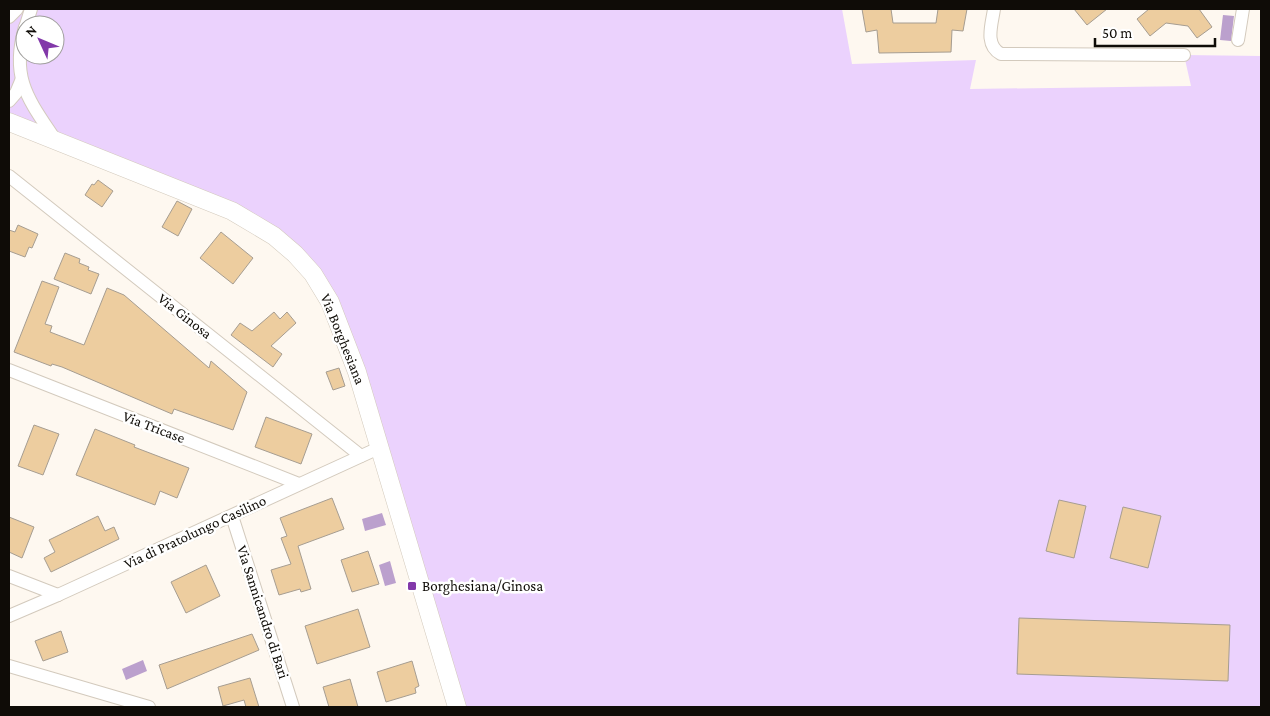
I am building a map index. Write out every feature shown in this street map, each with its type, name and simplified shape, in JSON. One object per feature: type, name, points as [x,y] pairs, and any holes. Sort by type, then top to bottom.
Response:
[{"type":"street","points":[[9,17],[17,9]]},
{"type":"street","points":[[994,9],[990,34],[991,42],[994,49],[1001,54],[1184,55]]},
{"type":"street","points":[[1238,40],[1243,9]]},
{"type":"street","points":[[20,65],[21,81],[30,103],[56,141]]},
{"type":"street","points":[[9,101],[16,93],[21,81]]},
{"type":"street","name":"Via Borghesiana","points":[[9,122],[232,212],[264,229],[295,254],[316,279],[330,302],[358,372],[457,707]]},
{"type":"street","name":"Via Ginosa","points":[[9,176],[362,456]]},
{"type":"street","name":"Via Tricase","points":[[9,370],[299,484]]},
{"type":"street","name":"Via di Pratolungo Casilino","points":[[9,616],[381,447]]},
{"type":"street","name":"Via Sannicandro di Bari","points":[[232,516],[293,707]]},
{"type":"street","points":[[9,576],[58,595]]},
{"type":"street","points":[[9,666],[149,707]]},
{"type":"shaded area","points":[[11,9],[842,9],[852,64],[976,60],[970,89],[1191,86],[1184,55],[1261,56],[1261,707],[457,707],[339,323],[274,236],[9,122],[9,11]]},
{"type":"shaded area","points":[[1223,15],[1234,16],[1231,41],[1220,40]]},
{"type":"shaded area","points":[[382,513],[386,525],[365,531],[362,519]]},
{"type":"shaded area","points":[[390,561],[396,583],[385,586],[379,565]]},
{"type":"shaded area","points":[[143,660],[147,671],[126,680],[122,669]]},
{"type":"building","points":[[862,9],[891,9],[893,23],[936,23],[938,9],[967,9],[963,31],[952,30],[951,52],[879,53],[877,30],[866,32]]},
{"type":"building","points":[[1074,9],[1107,9],[1087,25]]},
{"type":"building","points":[[1149,9],[1199,9],[1212,27],[1197,38],[1188,26],[1166,23],[1150,36],[1137,19]]},
{"type":"building","points":[[98,180],[113,191],[102,207],[85,195],[92,184],[94,185]]},
{"type":"building","points":[[177,201],[192,209],[178,236],[162,227]]},
{"type":"building","points":[[18,225],[38,234],[32,248],[29,247],[25,257],[9,251],[9,230],[15,232]]},
{"type":"building","points":[[221,232],[253,258],[233,284],[200,258]]},
{"type":"building","points":[[65,253],[80,259],[79,263],[89,267],[88,270],[99,274],[91,294],[54,279]]},
{"type":"building","points":[[42,281],[59,287],[45,324],[52,326],[50,332],[84,345],[107,288],[124,295],[209,368],[211,361],[247,392],[233,430],[174,409],[172,414],[62,367],[52,364],[51,366],[14,352]]},
{"type":"building","points":[[274,312],[280,319],[287,312],[296,323],[271,346],[282,354],[273,367],[231,335],[240,323],[252,331]]},
{"type":"building","points":[[339,368],[345,386],[333,390],[326,372]]},
{"type":"building","points":[[266,417],[312,434],[301,464],[255,447]]},
{"type":"building","points":[[34,425],[59,434],[43,475],[18,466]]},
{"type":"building","points":[[95,429],[135,445],[134,447],[189,468],[177,498],[160,491],[155,505],[76,475]]},
{"type":"building","points":[[332,498],[344,529],[298,546],[311,589],[301,592],[300,589],[279,595],[271,570],[291,564],[281,538],[287,536],[280,518]]},
{"type":"building","points":[[1059,500],[1086,506],[1074,558],[1046,551]]},
{"type":"building","points":[[1123,507],[1161,516],[1148,568],[1110,558]]},
{"type":"building","points":[[98,516],[105,531],[114,527],[119,539],[51,572],[44,558],[55,552],[49,540]]},
{"type":"building","points":[[9,517],[34,527],[22,558],[9,552]]},
{"type":"building","points":[[368,551],[379,584],[352,592],[341,560]]},
{"type":"building","points":[[206,565],[220,596],[186,613],[171,582]]},
{"type":"building","points":[[358,609],[370,647],[317,664],[305,626]]},
{"type":"building","points":[[1019,618],[1230,625],[1228,681],[1017,674]]},
{"type":"building","points":[[61,631],[68,652],[43,661],[35,641]]},
{"type":"building","points":[[252,634],[259,650],[167,689],[159,665]]},
{"type":"building","points":[[412,661],[419,686],[415,688],[416,693],[386,702],[377,672]]},
{"type":"building","points":[[250,678],[259,707],[246,707],[244,700],[223,706],[218,687]]},
{"type":"building","points":[[350,679],[358,707],[329,707],[323,687]]},
{"type":"place","name":"Borghesiana/Ginosa","points":[[412,586]]}]
